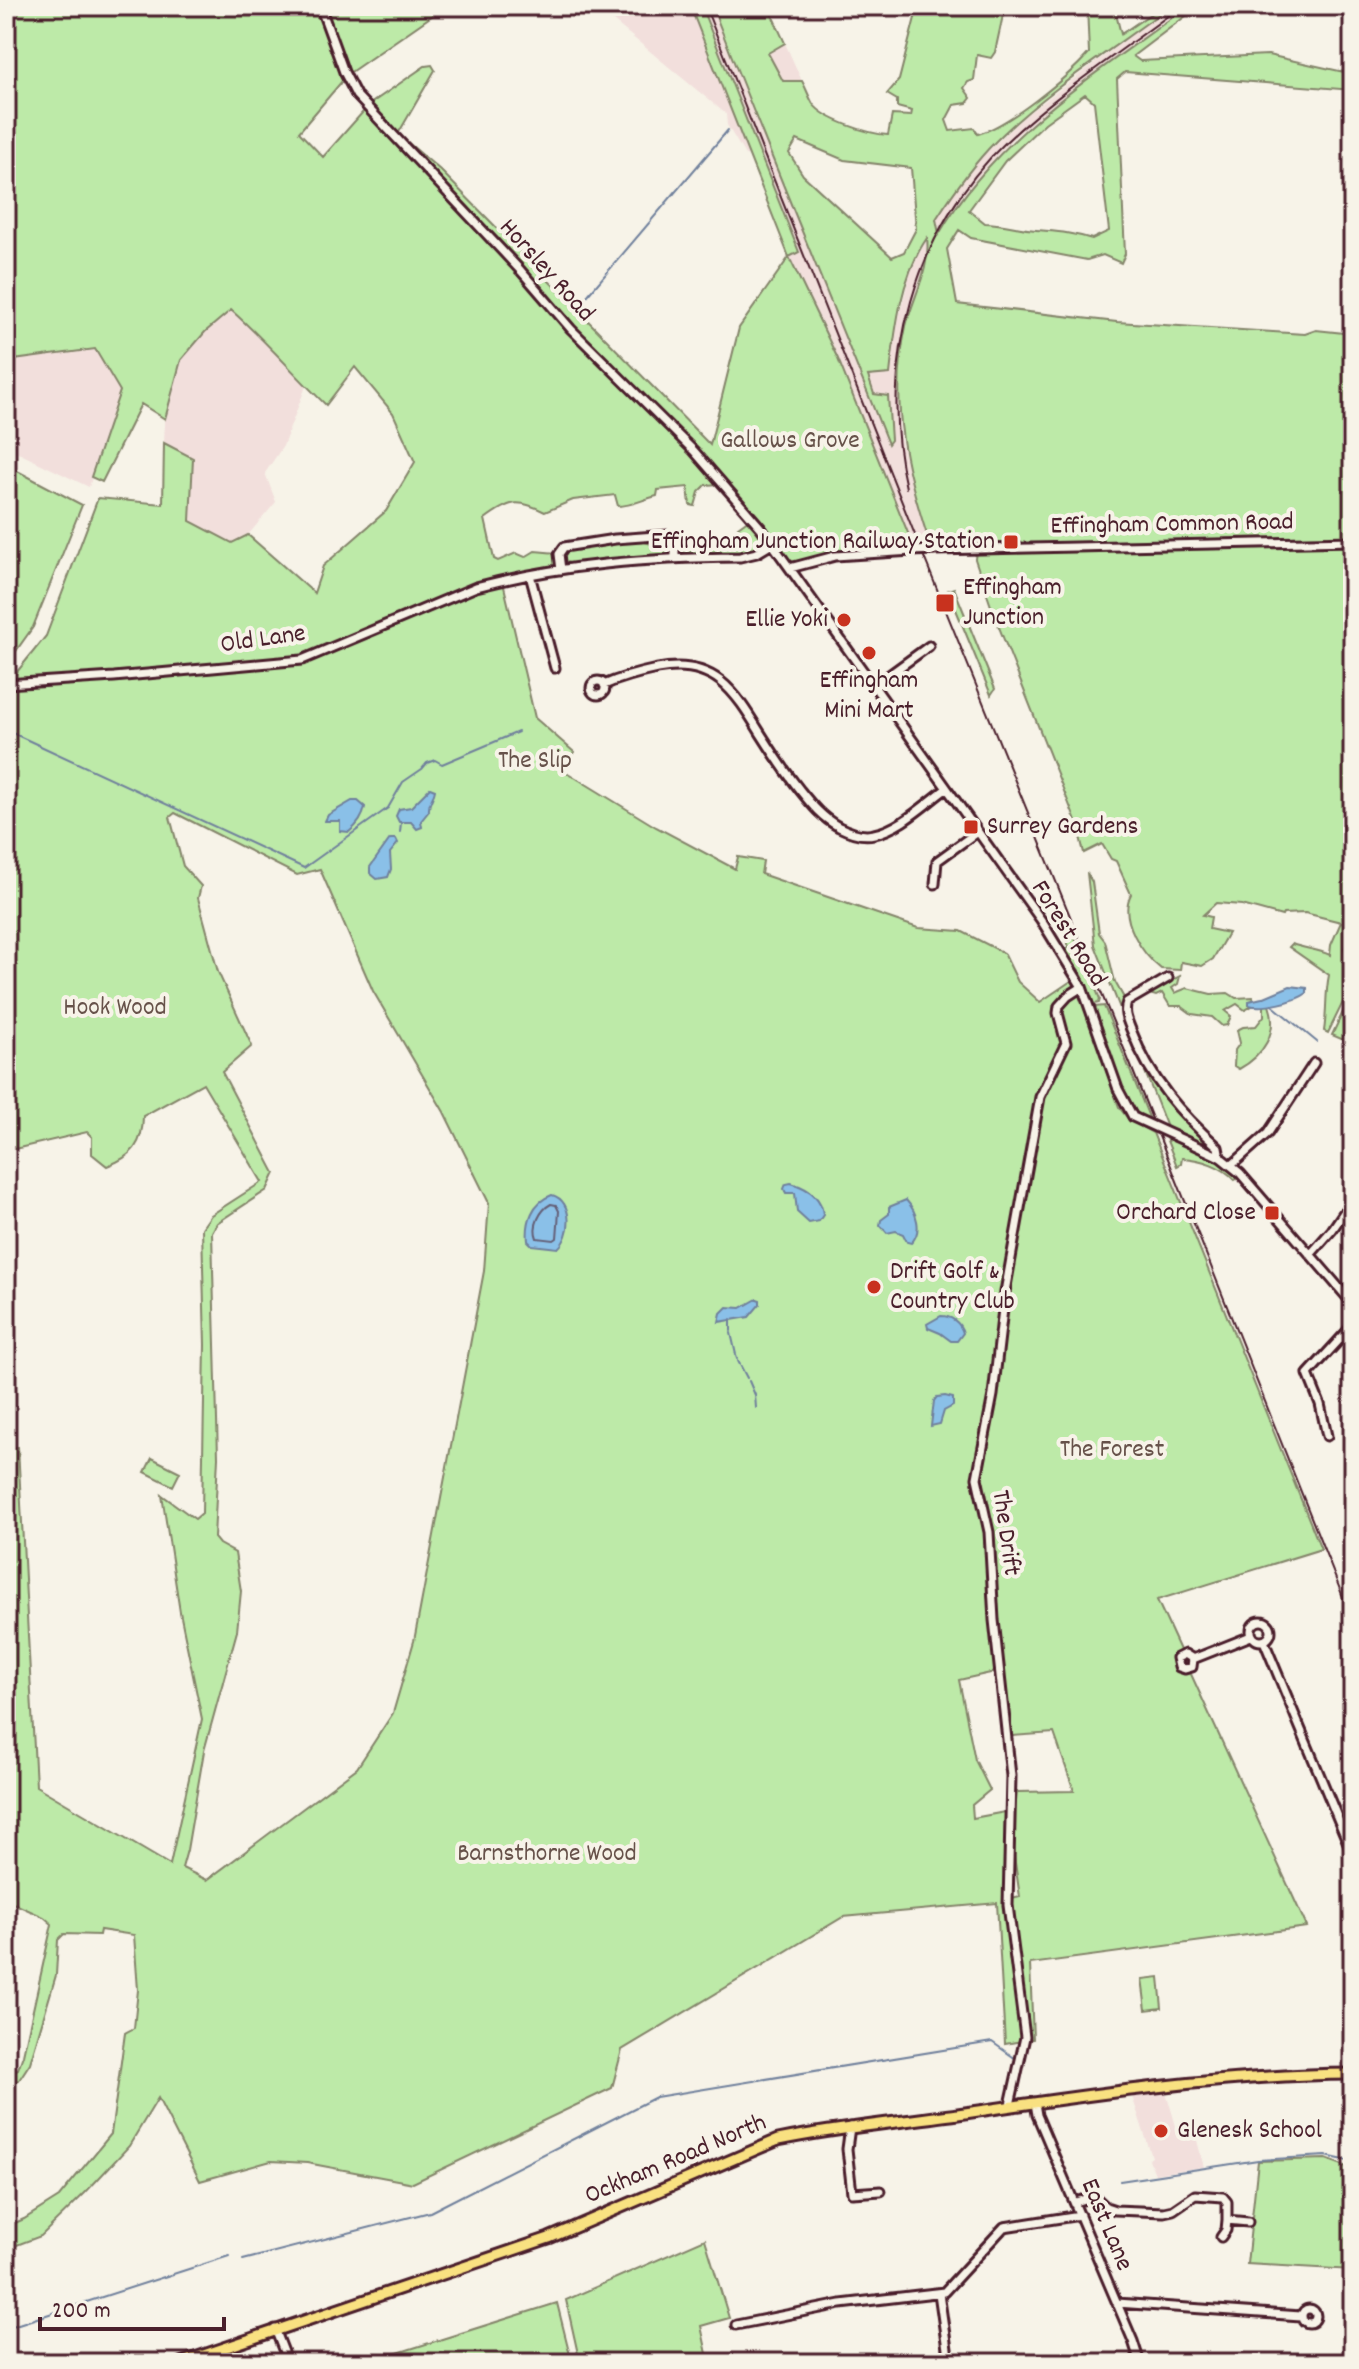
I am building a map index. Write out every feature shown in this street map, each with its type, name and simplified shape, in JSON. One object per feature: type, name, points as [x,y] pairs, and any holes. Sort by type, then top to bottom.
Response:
[{"type":"main road","name":"Ockham Road North","points":[[180,2363],[549,2238],[778,2140],[1010,2105],[1289,2075],[1353,2074]]},
{"type":"street","name":"Horsley Road","points":[[320,6],[344,72],[356,95],[521,271],[571,329],[694,451],[772,544]]},
{"type":"street","points":[[561,570],[559,554],[564,547],[615,539],[669,535],[675,544],[675,558]]},
{"type":"street","name":"Effingham Common Road","points":[[790,568],[835,556],[912,551],[1353,541]]},
{"type":"street","name":"Old Lane","points":[[6,684],[302,660],[476,587],[530,575],[633,560],[748,556],[772,544]]},
{"type":"street","name":"Forest Road","points":[[772,544],[1041,920],[1082,987],[1118,1089],[1133,1117],[1232,1165],[1353,1304]]},
{"type":"street","points":[[796,577],[808,564]]},
{"type":"street","points":[[530,575],[555,668]]},
{"type":"street","points":[[874,686],[929,646]]},
{"type":"street","points":[[604,685],[622,676],[676,666],[687,666],[715,676],[737,695],[773,754],[816,811],[854,833],[867,835],[891,828],[946,789]]},
{"type":"street","points":[[935,884],[937,861],[977,832]]},
{"type":"street","points":[[1168,978],[1127,1002],[1125,1014],[1138,1049],[1156,1082],[1218,1147],[1220,1157]]},
{"type":"street","name":"The Drift","points":[[1010,2105],[1025,2037],[1008,1905],[1011,1776],[994,1620],[989,1532],[977,1478],[993,1395],[1005,1292],[1040,1097],[1066,1043],[1059,1006],[1082,987]]},
{"type":"street","points":[[1232,1165],[1268,1133],[1314,1063]]},
{"type":"street","points":[[1310,1255],[1352,1202]]},
{"type":"street","points":[[1327,1436],[1308,1374],[1353,1325]]},
{"type":"street","points":[[1251,1636],[1254,1625],[1265,1622],[1271,1632],[1264,1641]]},
{"type":"street","points":[[1193,1659],[1251,1636],[1264,1641],[1353,1855]]},
{"type":"street","name":"East Lane","points":[[1035,2103],[1037,2115],[1076,2202],[1140,2363]]},
{"type":"street","points":[[850,2127],[847,2149],[852,2193],[881,2191]]},
{"type":"street","points":[[1076,2202],[1094,2196],[1106,2207],[1115,2210],[1167,2212],[1176,2209],[1191,2196],[1219,2196],[1227,2202],[1226,2230],[1221,2237]]},
{"type":"street","points":[[736,2325],[841,2304],[939,2293],[951,2287],[983,2247],[1004,2227],[1080,2215]]},
{"type":"street","points":[[1227,2220],[1248,2222]]},
{"type":"street","points":[[939,2293],[949,2363]]},
{"type":"street","points":[[1117,2303],[1301,2316]]},
{"type":"street","points":[[275,2329],[284,2352],[284,2363]]},
{"type":"shaded area","points":[[595,6],[712,6],[861,375],[890,374],[894,337],[910,273],[936,219],[978,161],[1022,118],[1170,6],[1188,6],[1011,140],[963,196],[929,255],[906,327],[898,397],[900,438],[931,547],[914,548],[838,359],[789,257],[749,156],[745,155],[727,125],[726,114]]},
{"type":"shaded area","points":[[785,43],[802,81],[783,81],[768,53]]},
{"type":"shaded area","points":[[231,310],[261,336],[306,386],[283,446],[265,473],[276,502],[248,535],[232,543],[189,521],[193,458],[164,443],[165,419],[181,361],[205,332]]},
{"type":"shaded area","points":[[95,349],[120,391],[89,487],[6,447],[6,361]]},
{"type":"shaded area","name":"Glenesk School","points":[[1166,2092],[1178,2133],[1194,2129],[1204,2167],[1155,2174],[1132,2096]]},
{"type":"green space","points":[[6,6],[446,6],[348,74],[299,132],[323,157],[370,104],[425,66],[432,65],[435,70],[398,134],[440,170],[710,445],[739,328],[789,257],[838,359],[914,548],[820,555],[798,562],[789,561],[719,484],[706,485],[699,492],[695,506],[690,505],[688,487],[658,490],[657,496],[623,506],[618,506],[615,495],[573,500],[545,512],[520,503],[507,505],[485,519],[494,559],[498,561],[516,553],[525,557],[535,551],[556,553],[557,565],[553,568],[502,578],[535,718],[574,752],[563,770],[656,827],[735,869],[738,857],[763,861],[761,874],[918,928],[961,931],[1004,953],[1018,982],[1040,1002],[1074,979],[1119,1107],[1129,1120],[1153,1133],[1321,1549],[1157,1600],[1307,1927],[1030,1964],[1033,2039],[1005,2044],[997,1903],[843,1917],[622,2050],[612,2088],[413,2183],[307,2163],[271,2161],[200,2181],[158,2098],[129,2146],[85,2193],[41,2236],[6,2249],[6,2227],[59,2197],[111,2134],[125,2033],[134,2028],[138,1990],[134,1935],[100,1930],[99,1935],[64,1934],[58,1940],[56,1975],[30,2063],[19,2080],[6,2085],[6,2074],[18,2069],[23,2055],[52,1924],[44,1917],[6,1900],[6,1448],[18,1447],[36,1786],[170,1865],[202,1719],[180,1612],[162,1495],[195,1519],[202,1513],[205,1345],[202,1228],[211,1215],[262,1182],[203,1083],[143,1116],[141,1134],[134,1148],[107,1166],[92,1154],[92,1137],[87,1132],[6,1151],[6,679],[12,678],[46,636],[98,498],[163,504],[164,443],[193,458],[190,521],[232,543],[248,535],[314,593],[323,566],[386,511],[415,462],[393,413],[355,367],[326,405],[231,310],[205,332],[181,360],[165,419],[141,404],[102,482],[91,477],[120,391],[95,349],[6,361]],"holes":[[[175,813],[297,875],[320,869],[373,991],[444,1112],[489,1203],[484,1271],[414,1641],[393,1713],[357,1768],[207,1880],[182,1868],[204,1751],[237,1631],[241,1591],[235,1553],[214,1538],[218,1457],[212,1232],[217,1223],[267,1190],[275,1173],[222,1072],[252,1046],[218,972],[198,898],[201,886],[183,866],[170,817]],[[1004,1670],[1012,1736],[1054,1733],[1074,1791],[1017,1792],[1012,1842],[1020,1897],[1004,1901],[1005,1812],[973,1818],[972,1805],[990,1790],[975,1760],[959,1680]]]},
{"type":"green space","points":[[690,6],[701,6],[799,252],[789,257]]},
{"type":"green space","points":[[712,6],[768,6],[785,43],[768,53],[783,81],[802,81],[813,104],[837,121],[888,135],[892,115],[911,116],[912,111],[897,107],[897,100],[887,94],[899,80],[918,6],[1005,6],[995,52],[991,58],[977,55],[974,80],[964,88],[971,98],[967,103],[954,105],[946,120],[950,131],[974,128],[978,134],[1037,100],[1089,53],[1087,6],[1114,6],[1121,34],[1162,6],[1170,6],[1058,88],[996,141],[964,178],[936,219],[939,234],[963,198],[1019,135],[1084,81],[1188,6],[1199,6],[1133,56],[1140,61],[1268,55],[1353,74],[1353,90],[1125,72],[1117,79],[1125,254],[1121,263],[1103,255],[1087,260],[971,238],[959,230],[947,249],[957,304],[1117,322],[1305,334],[1316,330],[1353,334],[1353,928],[1344,948],[1353,974],[1350,988],[1328,1033],[1324,1031],[1329,975],[1289,947],[1292,944],[1330,955],[1341,922],[1305,913],[1282,916],[1242,905],[1216,903],[1203,915],[1211,917],[1209,929],[1228,933],[1213,959],[1202,966],[1181,962],[1180,970],[1161,969],[1134,936],[1128,914],[1131,894],[1116,861],[1111,859],[1102,844],[1084,853],[1077,824],[993,612],[975,559],[976,551],[931,547],[914,492],[903,438],[899,383],[906,326],[924,271],[927,238],[905,286],[890,374],[868,376],[874,394],[888,396],[891,440],[888,444]],"holes":[[[1085,94],[1094,102],[1109,231],[1092,239],[985,223],[969,210],[1005,161],[1045,123]],[[797,140],[844,160],[911,168],[916,229],[904,252],[892,257],[803,175],[789,153]]]},
{"type":"green space","points":[[6,465],[82,505],[33,627],[6,665]]},
{"type":"green space","points":[[749,519],[762,535],[758,545],[750,551],[729,556],[683,553],[681,546],[722,534],[730,534],[735,541],[745,538],[746,533],[738,527]]},
{"type":"green space","points":[[664,537],[673,544],[669,555],[572,564],[563,561],[563,552],[570,547],[638,540],[651,544]]},
{"type":"green space","points":[[954,588],[995,689],[991,695],[948,590]]},
{"type":"green space","points":[[1087,873],[1092,882],[1099,933],[1105,941],[1115,982],[1124,998],[1124,1018],[1151,1079],[1216,1151],[1168,1130],[1095,945]]},
{"type":"green space","points":[[1067,919],[1099,1003],[1094,1004],[1081,973],[1065,952],[1069,947],[1063,921]]},
{"type":"green space","points":[[1180,976],[1178,984],[1172,988],[1175,993],[1187,988],[1211,994],[1228,993],[1236,998],[1253,997],[1254,1000],[1249,1001],[1252,1006],[1245,1010],[1237,1004],[1225,1011],[1231,1016],[1227,1025],[1222,1026],[1212,1017],[1192,1014],[1181,1006],[1170,1006],[1162,993],[1156,996],[1146,993]]},
{"type":"green space","points":[[1353,991],[1353,1044],[1332,1035]]},
{"type":"green space","points":[[1264,1005],[1269,1005],[1272,1015],[1267,1042],[1248,1064],[1239,1069],[1234,1066],[1235,1050],[1240,1043],[1237,1030],[1256,1026],[1264,1016]]},
{"type":"green space","points":[[1104,1006],[1151,1122],[1126,1102],[1094,1007]]},
{"type":"green space","points":[[1166,1138],[1219,1160],[1240,1177],[1235,1180],[1218,1167],[1196,1160],[1182,1158],[1177,1166]]},
{"type":"green space","points":[[152,1458],[180,1472],[173,1486],[145,1472]]},
{"type":"green space","points":[[1159,1977],[1162,2008],[1146,2010],[1142,1979]]},
{"type":"green space","points":[[1326,2159],[1353,2169],[1353,2270],[1247,2264],[1258,2161]]},
{"type":"green space","points":[[705,2239],[729,2318],[701,2326],[709,2363],[580,2363],[566,2300]]},
{"type":"green space","points":[[557,2303],[572,2363],[391,2363],[391,2355]]},
{"type":"water","points":[[430,788],[435,790],[429,811],[421,821],[422,827],[417,829],[411,822],[399,822],[396,816],[399,809],[411,807]]},
{"type":"water","points":[[352,801],[358,801],[365,807],[360,821],[349,832],[340,831],[340,821],[325,821],[328,815]]},
{"type":"water","points":[[390,839],[396,839],[398,843],[390,853],[391,869],[388,877],[377,879],[370,873],[370,867]]},
{"type":"water","points":[[1290,986],[1307,988],[1307,993],[1279,1004],[1249,1005],[1249,1001]]},
{"type":"water","points":[[791,1183],[817,1198],[823,1215],[819,1221],[809,1223],[797,1212],[795,1193],[786,1193],[784,1189],[786,1184]]},
{"type":"water","points":[[552,1195],[564,1204],[567,1211],[566,1236],[558,1248],[532,1245],[528,1241],[529,1220],[540,1202]]},
{"type":"water","points":[[906,1200],[918,1227],[911,1243],[903,1234],[896,1231],[887,1233],[880,1225],[889,1214],[889,1207]]},
{"type":"water","points":[[757,1299],[760,1304],[749,1317],[719,1322],[721,1313],[727,1307],[741,1308]]},
{"type":"water","points":[[941,1316],[952,1318],[960,1326],[963,1333],[957,1341],[951,1341],[928,1328],[927,1324]]},
{"type":"water","points":[[937,1397],[953,1398],[953,1406],[944,1411],[940,1424],[931,1426],[934,1401]]},
{"type":"waterway","points":[[576,309],[728,130]]},
{"type":"waterway","points":[[6,730],[304,868],[388,808],[403,782],[427,763],[435,760],[442,764],[518,732]]},
{"type":"waterway","points":[[400,832],[401,823]]},
{"type":"waterway","points":[[1272,1005],[1317,1042]]},
{"type":"waterway","points":[[731,1319],[731,1331]]},
{"type":"waterway","points":[[731,1333],[737,1359]]},
{"type":"waterway","points":[[738,1361],[747,1378]]},
{"type":"waterway","points":[[749,1381],[756,1408]]},
{"type":"waterway","points":[[243,2260],[430,2212],[656,2097],[992,2042],[1016,2059]]},
{"type":"waterway","points":[[1120,2181],[1258,2160],[1326,2156],[1353,2162]]},
{"type":"waterway","points":[[6,2328],[229,2256]]},
{"type":"railway","points":[[705,6],[1353,1622]]},
{"type":"railway","points":[[906,488],[898,441],[897,394],[901,347],[911,301],[927,257],[948,215],[975,176],[1027,123],[1181,6]]},
{"type":"place","name":"Effingham Junction Railway Station","points":[[1011,542]]},
{"type":"place","name":"Effingham Junction","points":[[945,603]]},
{"type":"place","name":"Ellie Yoki","points":[[844,620]]},
{"type":"place","name":"Effingham Mini Mart","points":[[869,653]]},
{"type":"place","name":"Surrey Gardens","points":[[971,827]]},
{"type":"place","name":"Orchard Close","points":[[1272,1213]]},
{"type":"place","name":"Drift Golf & Country Club","points":[[874,1287]]},
{"type":"place","name":"Glenesk School","points":[[1161,2131]]},
{"type":"park label","name":"Gallows Grove","points":[[790,441]]},
{"type":"park label","name":"The Slip","points":[[535,761]]},
{"type":"park label","name":"Hook Wood","points":[[115,1008]]},
{"type":"park label","name":"The Forest","points":[[1112,1450]]},
{"type":"park label","name":"Barnsthorne Wood","points":[[547,1854]]}]
